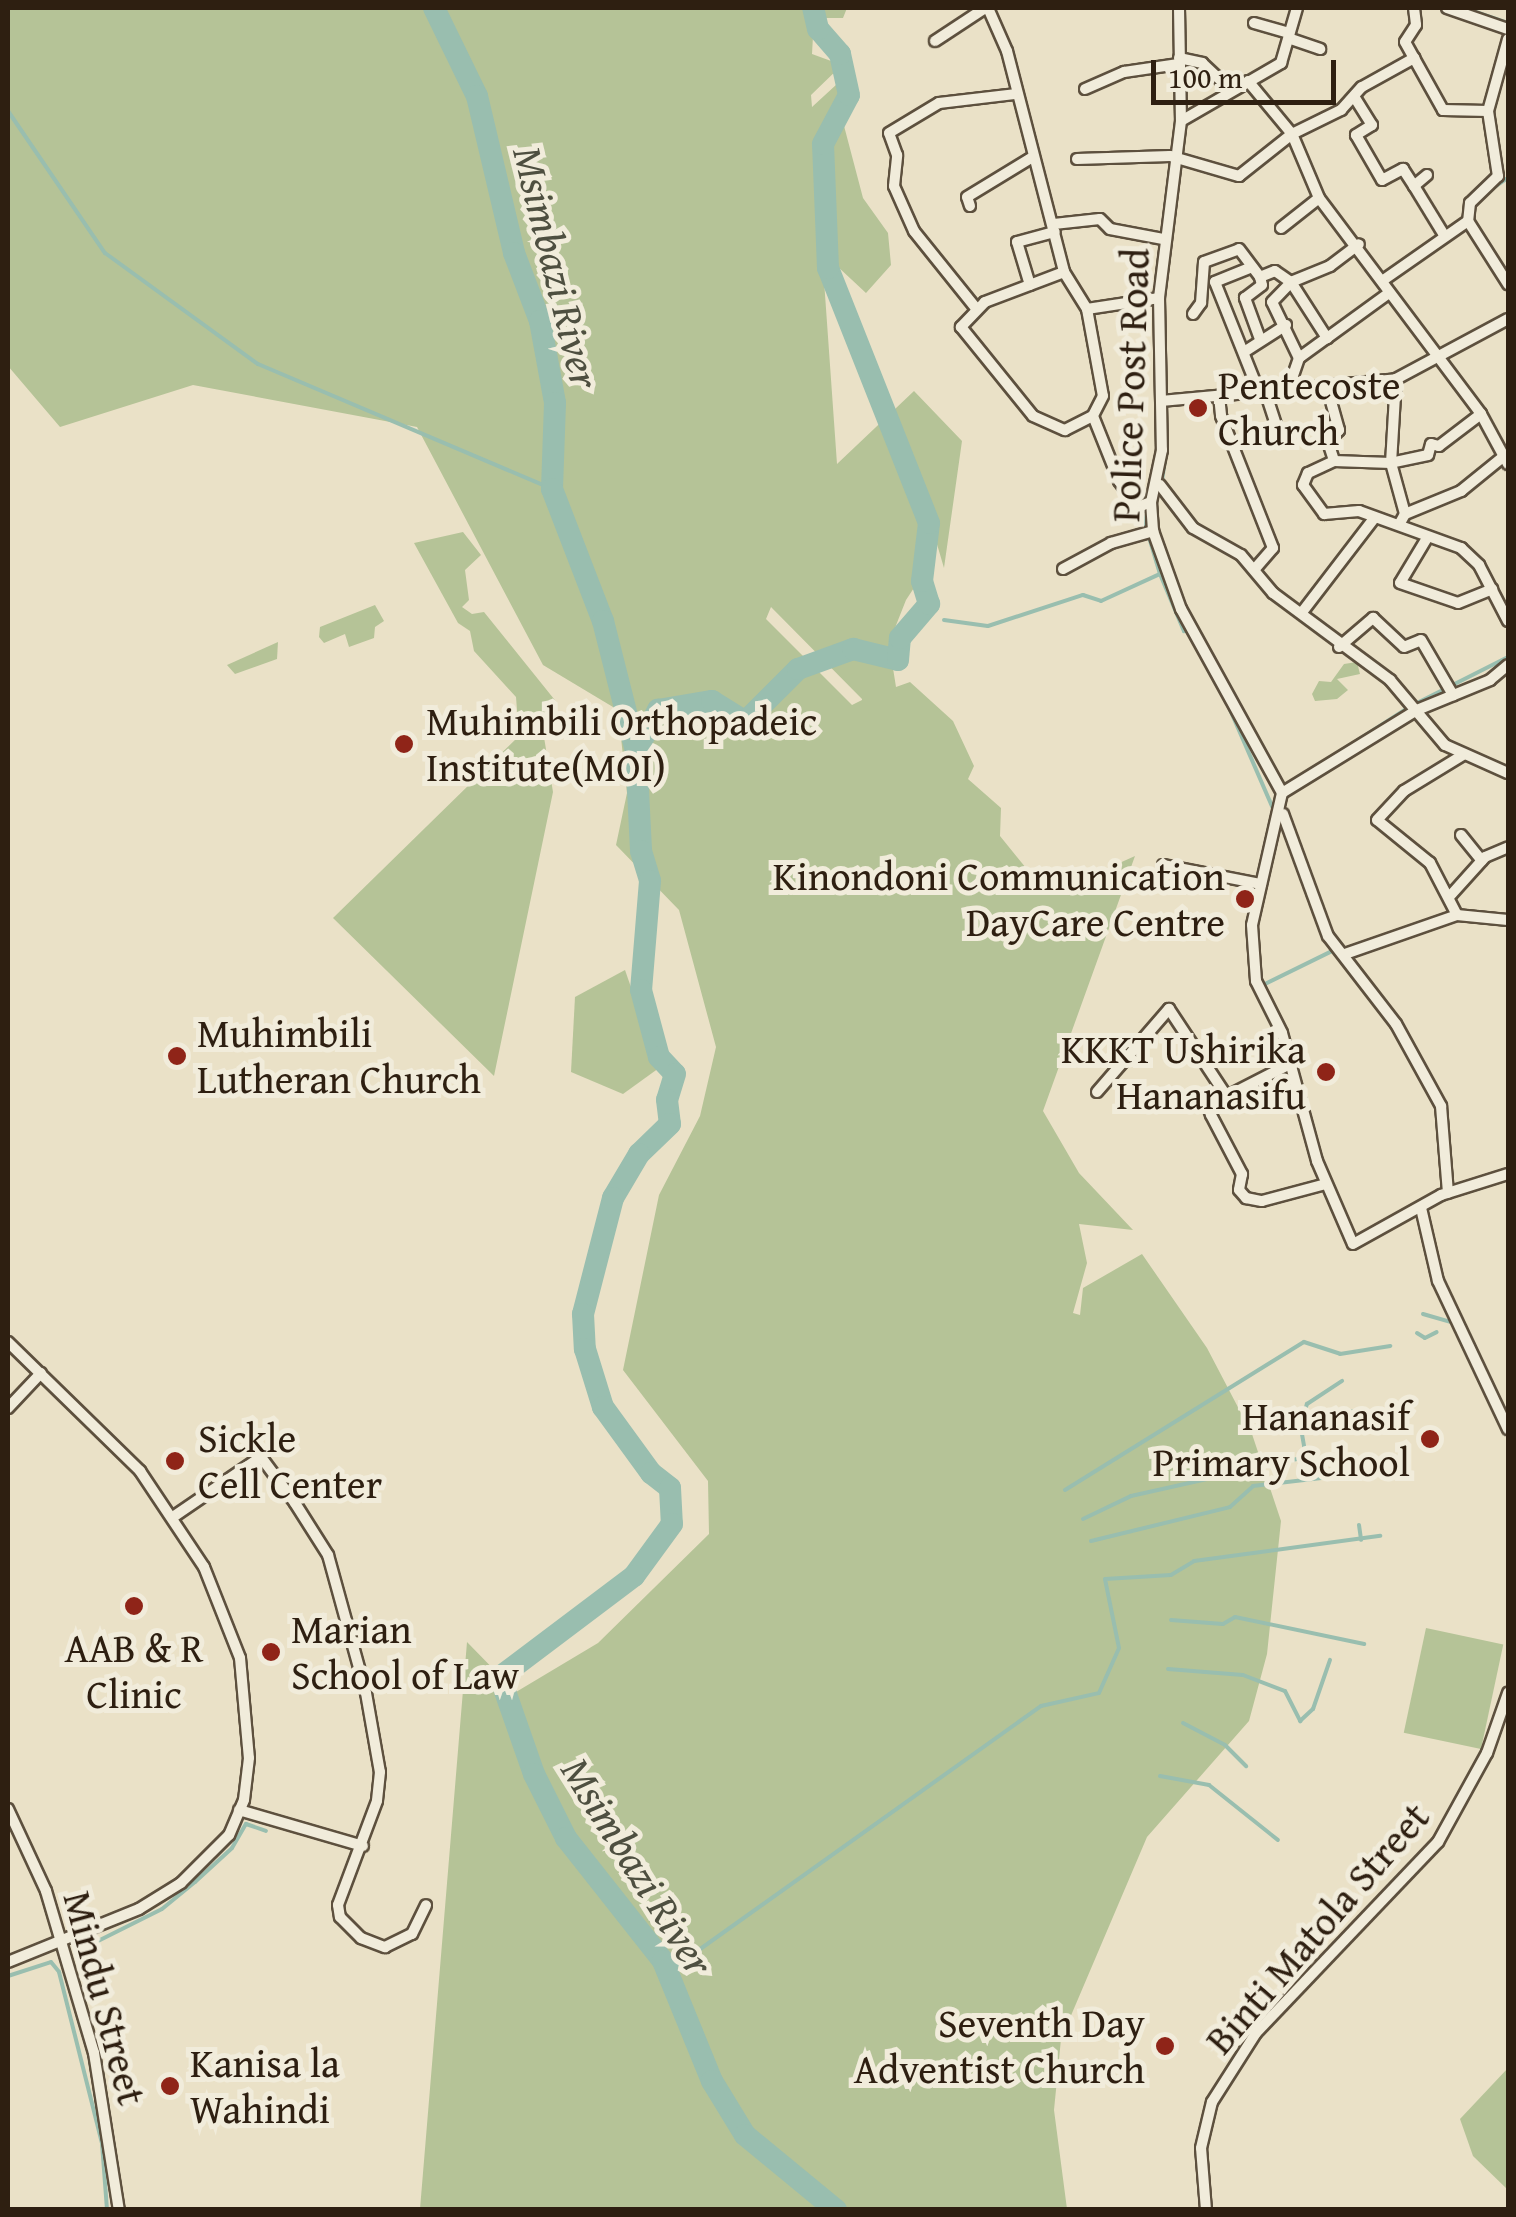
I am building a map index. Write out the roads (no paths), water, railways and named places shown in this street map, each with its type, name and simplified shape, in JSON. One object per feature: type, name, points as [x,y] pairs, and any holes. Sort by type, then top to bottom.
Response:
[{"type":"street","points":[[935,41],[986,8],[1016,94],[1064,272],[1086,309],[1103,396],[1093,416],[1065,430],[1033,416],[963,333],[962,322],[975,308],[1064,272]]},
{"type":"street","name":"Police Post Road","points":[[1180,8],[1181,120],[1164,239],[1160,298],[1160,485],[1151,502],[1153,531],[1181,609],[1282,793],[1283,824],[1328,936],[1396,1024],[1442,1106],[1448,1193]]},
{"type":"street","points":[[1181,120],[1281,63],[1297,8]]},
{"type":"street","points":[[1414,8],[1416,25],[1405,42],[1443,110],[1488,111]]},
{"type":"street","points":[[1447,8],[1508,29]]},
{"type":"street","points":[[1254,22],[1320,50]]},
{"type":"street","points":[[1508,39],[1488,111],[1503,174],[1470,203],[1468,221],[1508,284]]},
{"type":"street","points":[[1077,159],[1176,157],[1239,176],[1292,134],[1414,58]]},
{"type":"street","points":[[1084,89],[1124,72],[1178,60],[1202,64],[1230,89]]},
{"type":"street","points":[[1248,81],[1292,134],[1319,198],[1358,244],[1389,294],[1481,414],[1506,460],[1461,492],[1403,519],[1375,517],[1347,508],[1324,514],[1314,504],[1304,478],[1334,460],[1391,463],[1428,455],[1431,444],[1438,446],[1481,414]]},
{"type":"street","points":[[975,308],[914,231],[894,186],[897,155],[889,133],[939,104],[1016,94]]},
{"type":"street","points":[[1355,98],[1372,126],[1356,135],[1382,180],[1402,169],[1444,235]]},
{"type":"street","points":[[970,206],[967,197],[1031,158]]},
{"type":"street","points":[[1414,186],[1428,175]]},
{"type":"street","points":[[1280,228],[1319,198]]},
{"type":"street","points":[[1030,285],[1017,242],[1055,228],[1100,219],[1110,229],[1164,239]]},
{"type":"street","points":[[1382,282],[1468,221]]},
{"type":"street","points":[[1299,358],[1272,302],[1291,282],[1330,266],[1358,244]]},
{"type":"street","points":[[1193,314],[1206,275],[1204,262],[1239,249],[1262,284],[1245,298],[1260,346],[1244,352]]},
{"type":"street","points":[[1252,267],[1215,282],[1278,432]]},
{"type":"street","points":[[1260,278],[1275,271],[1291,282],[1327,338]]},
{"type":"street","points":[[1288,390],[1299,358],[1389,294]]},
{"type":"street","points":[[1086,309],[1160,298]]},
{"type":"street","points":[[1161,401],[1396,379],[1438,360],[1508,319]]},
{"type":"street","points":[[1260,340],[1286,325]]},
{"type":"street","points":[[1396,379],[1391,463],[1403,519],[1427,538],[1461,548],[1492,590],[1508,621]]},
{"type":"street","points":[[1328,387],[1339,430],[1328,442],[1334,460]]},
{"type":"street","points":[[1219,396],[1221,416],[1273,548],[1255,569]]},
{"type":"street","points":[[1093,416],[1120,481],[1138,507],[1151,502]]},
{"type":"street","points":[[1160,485],[1193,528],[1255,569],[1273,593],[1303,611],[1339,647],[1390,680],[1444,745],[1508,774]]},
{"type":"street","points":[[1303,611],[1375,517]]},
{"type":"street","points":[[1063,569],[1112,543],[1153,531]]},
{"type":"street","points":[[1427,538],[1400,583],[1458,603],[1492,590]]},
{"type":"street","points":[[1339,647],[1373,618],[1404,647],[1421,640],[1453,695]]},
{"type":"street","points":[[1508,667],[1417,710],[1282,793],[1252,925],[1256,981],[1290,1064],[1326,1184],[1353,1244],[1448,1193],[1508,1174]]},
{"type":"street","points":[[1458,915],[1430,863],[1377,820],[1404,790],[1463,755]]},
{"type":"street","points":[[1461,835],[1482,860]]},
{"type":"street","points":[[1450,896],[1482,860],[1508,847]]},
{"type":"street","points":[[1164,865],[1261,884]]},
{"type":"street","points":[[1345,954],[1458,915],[1508,920]]},
{"type":"street","points":[[1097,1092],[1112,1066],[1169,1009],[1226,1096]]},
{"type":"street","points":[[1290,1064],[1208,1106],[1222,1145],[1242,1174],[1241,1194],[1262,1201],[1326,1184]]},
{"type":"street","points":[[1421,1208],[1432,1266],[1503,1402],[1508,1429]]},
{"type":"street","points":[[8,1342],[102,1431],[174,1516],[204,1567],[240,1658],[249,1758],[239,1810],[229,1835],[181,1883],[63,1943],[8,1962]]},
{"type":"street","points":[[8,1408],[41,1373]]},
{"type":"street","points":[[174,1516],[262,1456],[328,1555],[366,1692],[380,1772],[362,1846],[338,1906],[350,1930],[372,1944],[402,1944],[426,1905]]},
{"type":"street","name":"Binti Matola Street","points":[[1206,2210],[1201,2148],[1212,2102],[1256,2033],[1438,1842],[1486,1752],[1508,1693]]},
{"type":"street","name":"Mindu Street","points":[[8,1809],[63,1943],[108,2105],[119,2210]]},
{"type":"street","points":[[239,1810],[362,1846]]},
{"type":"waterway","name":"Msimbazi River","points":[[434,8],[477,96],[514,253],[540,321],[555,403],[552,489],[603,621],[636,751],[641,851],[650,881],[641,990],[659,1057],[675,1074],[667,1100],[670,1124],[639,1154],[613,1198],[583,1314],[585,1349],[603,1407],[651,1473],[670,1488],[672,1524],[634,1576],[500,1677],[534,1774],[566,1838],[663,1961],[712,2081],[745,2135],[836,2210]]},
{"type":"waterway","points":[[636,751],[658,710],[712,701],[745,722],[798,669],[853,649],[898,660],[900,638],[929,604],[922,581],[929,523],[828,268],[823,144],[849,95],[840,54],[818,29],[813,8]]},
{"type":"waterway","points":[[1464,8],[1508,23]]},
{"type":"waterway","points":[[8,111],[105,253],[258,364],[552,489]]},
{"type":"waterway","points":[[1490,190],[1508,178]]},
{"type":"waterway","points":[[1162,481],[1166,451]]},
{"type":"waterway","points":[[1141,511],[1147,530]]},
{"type":"waterway","points":[[1148,534],[1184,631],[1190,631]]},
{"type":"waterway","points":[[944,620],[988,626],[1083,595],[1101,601],[1160,574]]},
{"type":"waterway","points":[[1196,644],[1207,667]]},
{"type":"waterway","points":[[1417,703],[1508,657]]},
{"type":"waterway","points":[[1228,705],[1274,811]]},
{"type":"waterway","points":[[1310,771],[1411,706]]},
{"type":"waterway","points":[[1250,917],[1254,893]]},
{"type":"waterway","points":[[1405,928],[1429,920]]},
{"type":"waterway","points":[[1263,985],[1334,950]]},
{"type":"waterway","points":[[1442,1199],[1480,1188]]},
{"type":"waterway","points":[[1423,1314],[1454,1323]]},
{"type":"waterway","points":[[1417,1333],[1425,1338],[1437,1332]]},
{"type":"waterway","points":[[1065,1490],[1304,1342],[1340,1354],[1390,1346]]},
{"type":"waterway","points":[[1083,1519],[1131,1496],[1306,1457],[1301,1429],[1307,1404],[1342,1381]]},
{"type":"waterway","points":[[1302,1426],[1354,1411]]},
{"type":"waterway","points":[[1091,1541],[1230,1507],[1253,1486],[1364,1473]]},
{"type":"waterway","points":[[1359,1525],[1361,1540]]},
{"type":"waterway","points":[[668,1972],[1041,1706],[1099,1693],[1119,1648],[1105,1579],[1171,1575],[1194,1561],[1380,1536]]},
{"type":"waterway","points":[[1171,1620],[1223,1624],[1235,1617],[1364,1644]]},
{"type":"waterway","points":[[1168,1669],[1243,1675],[1285,1691],[1300,1721],[1313,1709],[1330,1660]]},
{"type":"waterway","points":[[1183,1723],[1225,1745],[1246,1766]]},
{"type":"waterway","points":[[1160,1776],[1209,1785],[1278,1840]]},
{"type":"waterway","points":[[85,1962],[90,1945],[162,1909],[195,1882],[232,1848],[246,1824],[266,1831]]},
{"type":"waterway","points":[[8,1976],[51,1962],[59,1972],[102,2143],[107,2210]]},
{"type":"place","name":"Pentecoste Church","points":[[1198,408]]},
{"type":"place","name":"Muhimbili Orthopadeic Institute(MOI)","points":[[404,744]]},
{"type":"place","name":"Kinondoni Communication DayCare Centre","points":[[1245,899]]},
{"type":"place","name":"Muhimbili Lutheran Church","points":[[177,1056]]},
{"type":"place","name":"KKKT Ushirika Hananasifu","points":[[1326,1072]]},
{"type":"place","name":"Hananasif Primary School","points":[[1430,1439]]},
{"type":"place","name":"Sickle Cell Center","points":[[175,1461]]},
{"type":"place","name":"AAB & R Clinic","points":[[134,1606]]},
{"type":"place","name":"Marian School of Law","points":[[271,1652]]},
{"type":"place","name":"Seventh Day Adventist Church","points":[[1165,2046]]},
{"type":"place","name":"Kanisa la Wahindi","points":[[170,2086]]}]
